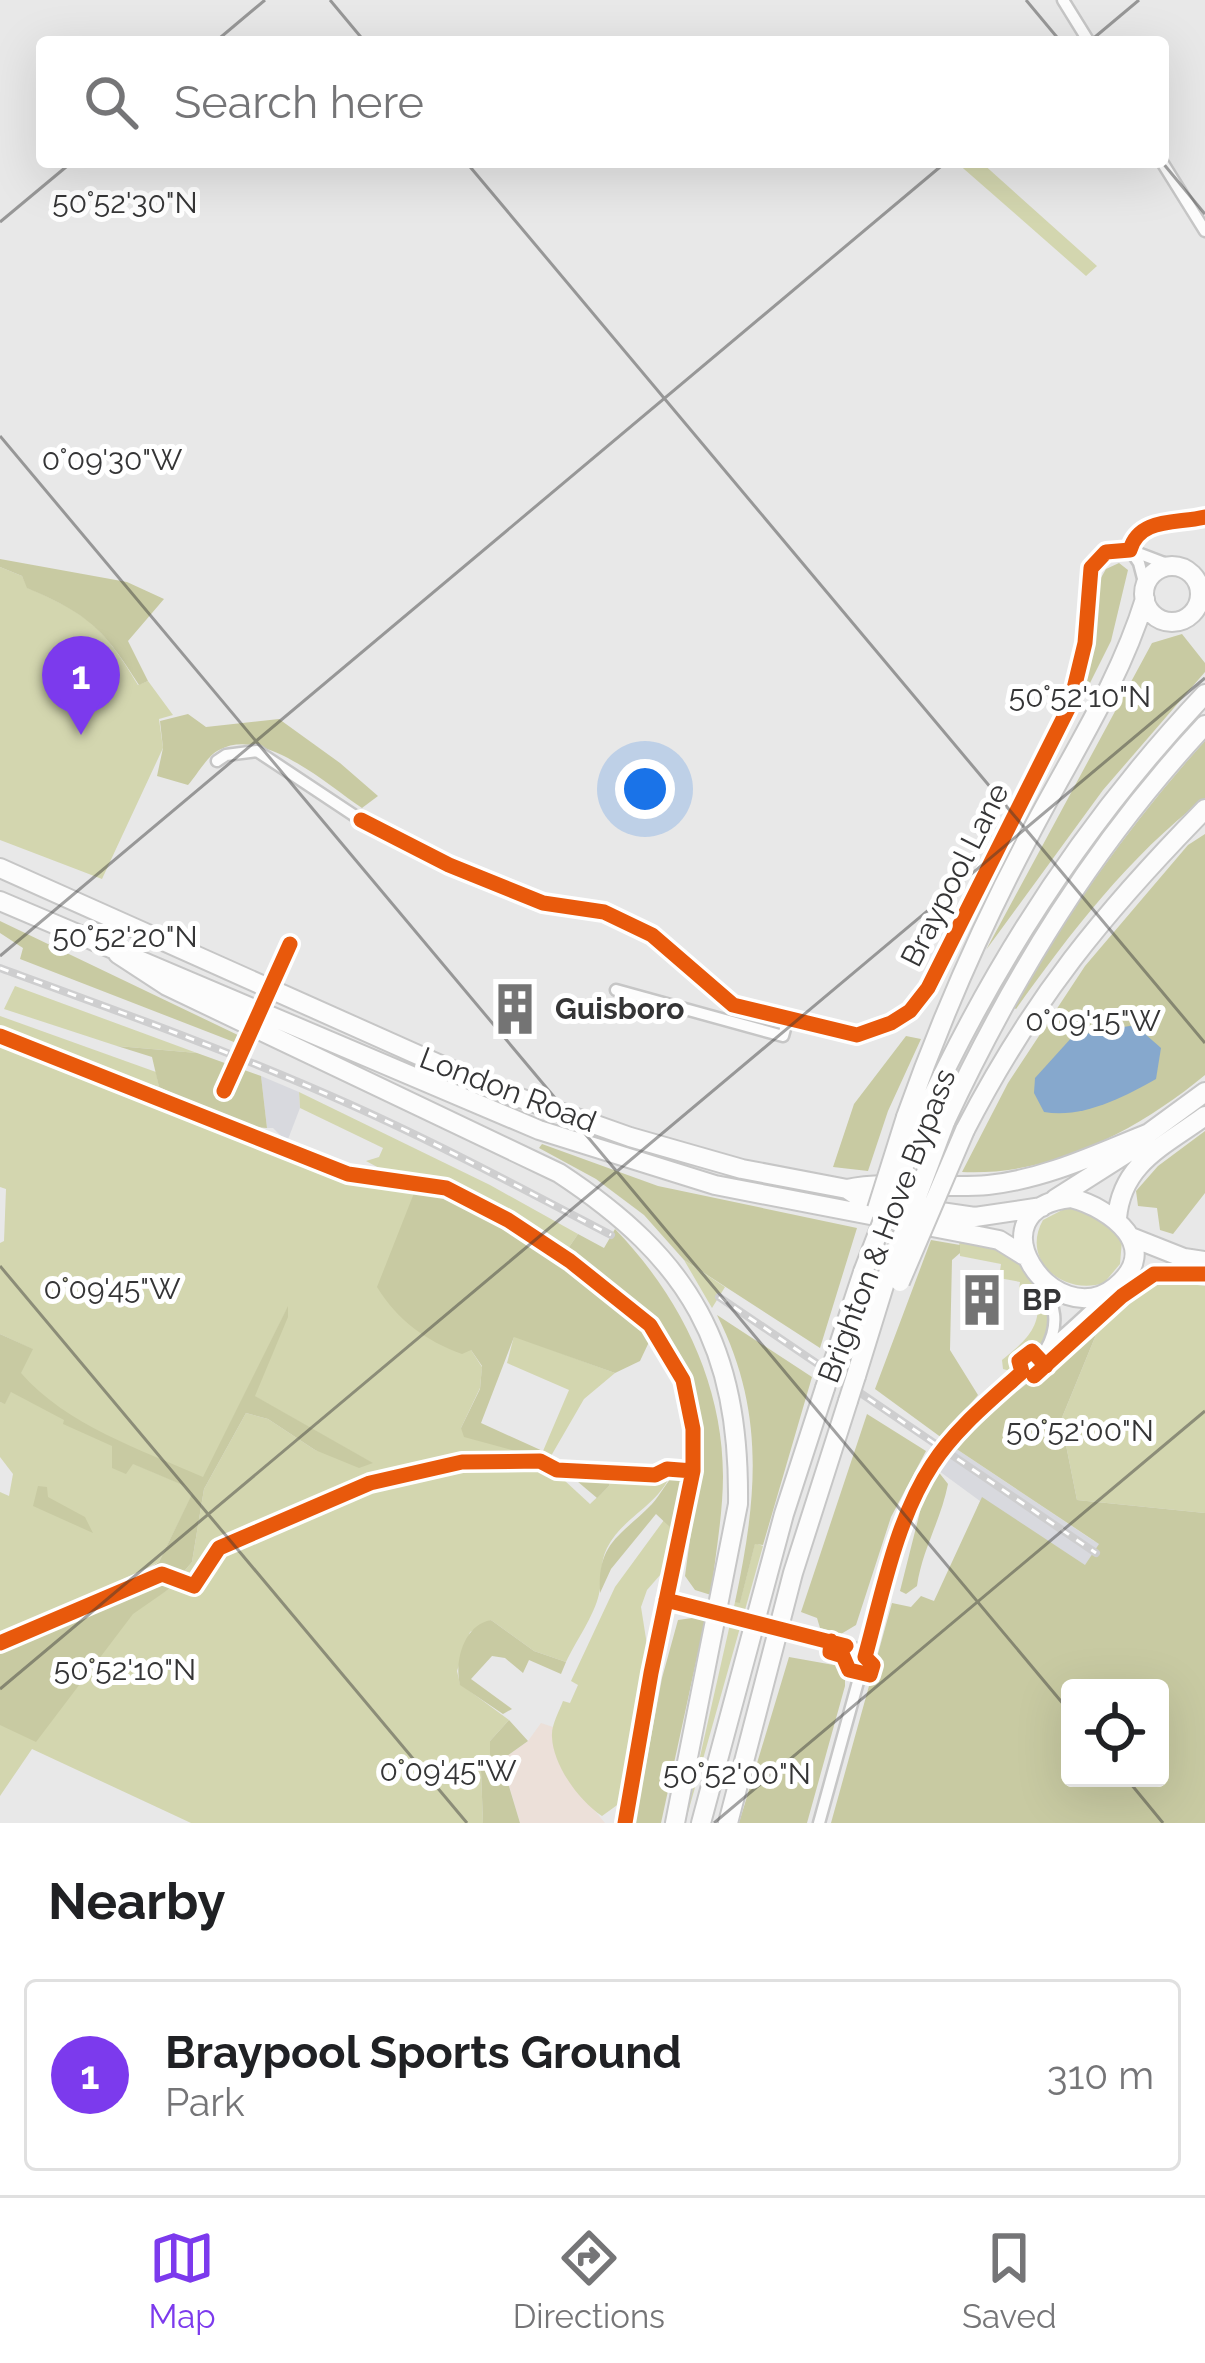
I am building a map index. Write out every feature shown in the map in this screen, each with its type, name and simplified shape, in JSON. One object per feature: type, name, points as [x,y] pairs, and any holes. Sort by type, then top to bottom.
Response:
[{"type":"highway","points":[[914,1118],[959,979],[1029,835],[1109,692],[1155,572],[1205,563]]},
{"type":"highway","points":[[1179,567],[1197,580],[1205,628]]},
{"type":"highway","points":[[1145,593],[1159,618],[1205,628]]},
{"type":"highway","points":[[1183,620],[1198,604]]},
{"type":"highway","name":"Brighton & Hove Bypass","points":[[701,1823],[784,1514],[863,1272],[879,1197],[914,1118],[1058,872],[1099,815],[1205,694]]},
{"type":"highway","name":"Brighton & Hove Bypass","points":[[728,1823],[793,1573],[945,1122],[1004,1002],[1050,923],[1123,820],[1205,725]]},
{"type":"highway","points":[[893,1280],[995,1072],[1072,956],[1118,898],[1204,811]]},
{"type":"highway","name":"London Road","points":[[0,868],[492,1088],[630,1137],[742,1169],[847,1189],[865,1201],[975,1217],[1047,1204]]},
{"type":"highway","name":"London Road","points":[[0,901],[539,1130],[715,1185],[999,1240],[1023,1255]]},
{"type":"highway","points":[[118,954],[167,986],[559,1173],[608,1205],[656,1248],[680,1281],[720,1358],[734,1408],[739,1453],[738,1504],[675,1823]]},
{"type":"highway","points":[[1184,1258],[1156,1261],[1127,1274],[1111,1291],[1090,1296],[1041,1280],[1023,1255],[1026,1226],[1047,1204],[1132,1150],[1205,1092]]},
{"type":"highway","points":[[1117,1219],[1120,1191],[1137,1166],[1205,1115]]},
{"type":"highway","points":[[847,1189],[869,1184],[951,1187],[1010,1181],[1083,1161],[1149,1133]]},
{"type":"highway","points":[[1047,1204],[1081,1201],[1117,1219],[1131,1237],[1134,1250],[1127,1274]]},
{"type":"highway","points":[[1131,1237],[1184,1258],[1205,1261]]},
{"type":"street","points":[[1063,0],[1085,36]]},
{"type":"street","points":[[1166,168],[1205,231]]},
{"type":"street","points":[[1130,550],[1134,536],[1148,526],[1205,517]]},
{"type":"street","points":[[1130,550],[1179,567]]},
{"type":"street","points":[[1130,550],[1139,563],[1145,593]]},
{"type":"street","name":"Braypool Lane","points":[[218,761],[226,754],[257,751],[361,820],[449,866],[543,903],[604,912],[652,934],[733,1005],[857,1035],[910,1011],[928,988],[1070,705],[1084,643],[1091,568],[1106,552],[1130,550]]},
{"type":"street","points":[[616,990],[783,1036],[788,1018]]},
{"type":"street","points":[[0,1036],[348,1174],[446,1188],[508,1220],[570,1261],[650,1325],[683,1380],[693,1429],[691,1489],[625,1823]]},
{"type":"street","points":[[1041,1280],[1056,1322],[1045,1352]]},
{"type":"street","points":[[819,1823],[904,1525],[932,1465],[972,1418],[1111,1291]]},
{"type":"street","points":[[666,1600],[698,1607]]},
{"type":"street","points":[[799,1632],[866,1652]]},
{"type":"shaded area","points":[[261,1076],[299,1092],[300,1108],[287,1142],[267,1128]]},
{"type":"shaded area","points":[[955,1448],[1094,1541],[1104,1543],[1095,1587],[977,1508],[980,1501],[939,1471]]},
{"type":"shaded area","points":[[541,1723],[553,1727],[556,1756],[567,1777],[605,1823],[520,1823],[508,1782],[507,1756],[528,1741]]},
{"type":"green space","points":[[963,168],[988,168],[1097,266],[1086,276]]},
{"type":"green space","points":[[0,559],[127,582],[164,599],[128,641],[148,681],[139,685],[93,625],[27,588],[22,576],[0,567]]},
{"type":"green space","points":[[1119,563],[1128,570],[1111,641],[1082,699],[1098,583],[1106,569]]},
{"type":"green space","points":[[0,567],[22,576],[28,588],[93,625],[138,685],[148,681],[173,715],[159,719],[163,748],[102,879],[0,840]]},
{"type":"green space","points":[[1182,634],[1205,663],[1205,672],[1103,790],[986,950],[1152,643]]},
{"type":"green space","points":[[188,714],[206,727],[279,719],[378,796],[362,808],[294,761],[255,746],[219,750],[188,785],[157,776],[163,748],[160,721]]},
{"type":"green space","points":[[1205,741],[1205,798],[1126,870],[1016,1009],[1010,1006],[1102,869]]},
{"type":"green space","points":[[1205,834],[1205,1075],[1151,1114],[1092,1146],[1028,1166],[962,1172],[1008,1083],[1085,966],[1188,845]]},
{"type":"green space","points":[[0,921],[242,1037],[239,1044],[20,959],[23,948],[0,933]]},
{"type":"green space","points":[[15,986],[197,1053],[117,1046],[4,1009]]},
{"type":"green space","points":[[0,1016],[156,1072],[159,1087],[93,1068],[0,1032]]},
{"type":"green space","points":[[906,1036],[921,1039],[888,1111],[868,1171],[833,1167],[854,1104]]},
{"type":"green space","points":[[0,1041],[350,1185],[416,1188],[471,1350],[482,1367],[480,1388],[461,1428],[543,1451],[569,1390],[507,1363],[514,1336],[615,1373],[584,1399],[551,1456],[566,1468],[551,1468],[590,1504],[609,1486],[615,1468],[673,1469],[660,1492],[607,1548],[597,1602],[566,1662],[534,1651],[491,1620],[470,1632],[457,1671],[460,1684],[509,1720],[490,1741],[490,1754],[481,1771],[483,1823],[191,1823],[32,1749],[0,1796],[0,1646],[110,1599],[154,1598],[169,1589],[192,1562],[204,1489],[246,1413],[268,1419],[315,1450],[372,1463],[254,1396],[287,1309],[200,1485],[132,1463],[193,1493],[159,1562],[0,1639],[0,1492],[9,1496],[13,1474],[0,1457],[0,1402],[5,1403],[32,1349],[0,1334],[0,1243],[4,1241],[6,1189],[0,1187]]},
{"type":"green space","points":[[117,1046],[197,1053],[261,1076],[267,1128],[243,1126],[159,1087],[152,1057]]},
{"type":"green space","points":[[299,1092],[490,1185],[578,1234],[567,1250],[443,1180],[392,1175],[366,1161],[379,1157],[383,1148],[300,1108]]},
{"type":"green space","points":[[1205,1131],[1205,1193],[1173,1234],[1160,1230],[1157,1208],[1138,1206],[1136,1191],[1158,1166]]},
{"type":"green space","points":[[542,1144],[658,1186],[857,1228],[820,1348],[684,1260],[644,1215],[596,1179],[539,1148]]},
{"type":"green space","points":[[416,1188],[470,1206],[571,1272],[634,1321],[649,1342],[640,1361],[615,1373],[514,1337],[481,1423],[545,1452],[519,1452],[464,1437],[461,1428],[480,1389],[482,1366],[471,1350],[462,1354],[414,1328],[377,1287]]},
{"type":"green space","points":[[1068,1207],[1104,1217],[1122,1240],[1120,1264],[1104,1283],[1089,1286],[1061,1280],[1042,1261],[1037,1235],[1043,1220]]},
{"type":"green space","points":[[615,1229],[677,1311],[706,1374],[715,1407],[723,1476],[711,1595],[695,1590],[685,1576],[698,1445],[687,1384],[653,1324],[567,1250],[578,1234],[604,1248]]},
{"type":"green space","points":[[931,1240],[960,1245],[960,1253],[952,1260],[950,1350],[978,1395],[942,1438],[875,1389]]},
{"type":"green space","points":[[959,1240],[1006,1253],[1032,1277],[1045,1299],[1048,1333],[1010,1371],[1003,1369],[1002,1360],[1031,1331],[1038,1307],[1019,1290],[1020,1282],[999,1278],[1001,1264],[960,1256]]},
{"type":"green space","points":[[684,1260],[725,1287],[712,1308]]},
{"type":"green space","points":[[1158,1280],[1205,1286],[1205,1513],[1077,1500],[1061,1420],[1100,1325]]},
{"type":"green space","points":[[288,1306],[288,1317],[255,1396],[373,1463],[359,1468],[315,1450],[268,1419],[246,1413],[204,1489],[192,1562],[169,1589],[133,1614],[36,1742],[0,1725],[0,1646],[153,1585],[144,1572],[159,1562],[192,1494],[185,1486],[133,1464],[126,1474],[112,1468],[112,1446],[63,1424],[64,1420],[11,1392],[5,1404],[0,1402],[0,1334],[33,1349],[21,1373],[60,1407],[106,1434],[203,1477]]},
{"type":"green space","points":[[717,1315],[812,1377],[763,1545],[755,1544],[740,1603],[735,1602],[748,1527],[753,1456],[744,1386]]},
{"type":"green space","points":[[1100,1325],[1061,1420],[1077,1500],[1205,1513],[1205,1823],[831,1823],[892,1603],[911,1607],[921,1596],[934,1601],[982,1497],[1085,1565],[1099,1544],[955,1448],[1000,1405]]},
{"type":"green space","points":[[867,1414],[926,1451],[891,1517],[856,1625],[841,1634],[820,1628],[817,1618],[801,1612]]},
{"type":"green space","points":[[937,1470],[948,1484],[945,1497],[917,1586],[906,1594],[900,1591],[927,1484]]},
{"type":"green space","points":[[676,1473],[684,1476],[672,1529],[656,1514],[611,1569],[600,1593],[602,1562],[613,1541]]},
{"type":"green space","points":[[571,1476],[612,1476],[597,1498]]},
{"type":"green space","points":[[38,1486],[47,1487],[48,1497],[85,1517],[93,1533],[33,1506]]},
{"type":"green space","points":[[664,1520],[672,1529],[661,1574],[647,1590],[641,1607],[647,1645],[620,1803],[602,1816],[576,1792],[562,1770],[553,1748],[553,1728],[563,1701],[570,1703],[578,1685],[571,1681],[615,1587]]},
{"type":"green space","points":[[755,1543],[763,1546],[685,1823],[735,1602],[740,1602]]},
{"type":"green space","points":[[706,1616],[661,1823],[635,1823],[662,1678],[678,1620]]},
{"type":"green space","points":[[491,1620],[534,1651],[566,1662],[561,1674],[529,1660],[523,1673],[505,1658],[492,1656],[471,1679],[512,1709],[503,1714],[460,1685],[460,1655],[468,1636]]},
{"type":"green space","points":[[789,1657],[845,1667],[845,1686],[807,1823],[739,1823]]},
{"type":"green space","points":[[509,1720],[528,1741],[507,1756],[513,1766],[508,1783],[520,1823],[483,1823],[481,1771],[490,1754],[490,1741]]},
{"type":"water","points":[[1135,1025],[1161,1048],[1156,1079],[1088,1109],[1044,1112],[1034,1093],[1035,1078],[1073,1036]]},
{"type":"tunnel","points":[[698,1607],[799,1632]]},
{"type":"railway","points":[[0,968],[349,1104],[611,1235]]},
{"type":"railway","points":[[719,1297],[1096,1553]]},
{"type":"cycle path","points":[[361,820],[449,865],[543,903],[604,912],[652,935],[733,1005],[857,1035],[891,1023],[910,1011],[928,988],[1070,705],[1085,643],[1091,568],[1106,552],[1130,550],[1150,527],[1205,517]]},
{"type":"cycle path","points":[[224,1091],[290,944]]},
{"type":"cycle path","points":[[0,1036],[348,1174],[446,1188],[508,1220],[570,1261],[650,1325],[683,1380],[693,1429],[693,1471],[625,1823]]},
{"type":"cycle path","points":[[1034,1376],[1122,1296],[1154,1274],[1205,1274]]},
{"type":"cycle path","points":[[831,1641],[830,1652],[843,1656],[849,1670],[870,1675],[873,1665],[865,1657],[899,1534],[919,1486],[951,1439],[1022,1372],[1019,1361],[1032,1351],[1046,1366]]},
{"type":"cycle path","points":[[0,1643],[162,1574],[194,1586],[219,1548],[370,1483],[462,1462],[540,1461],[557,1470],[655,1475],[667,1469],[693,1471]]},
{"type":"cycle path","points":[[666,1600],[846,1646]]},
{"type":"place","name":"Braypool Sports Ground","points":[[81,735]]},
{"type":"place","name":"Guisboro","points":[[515,1009]]},
{"type":"place","name":"BP","points":[[982,1300]]}]
